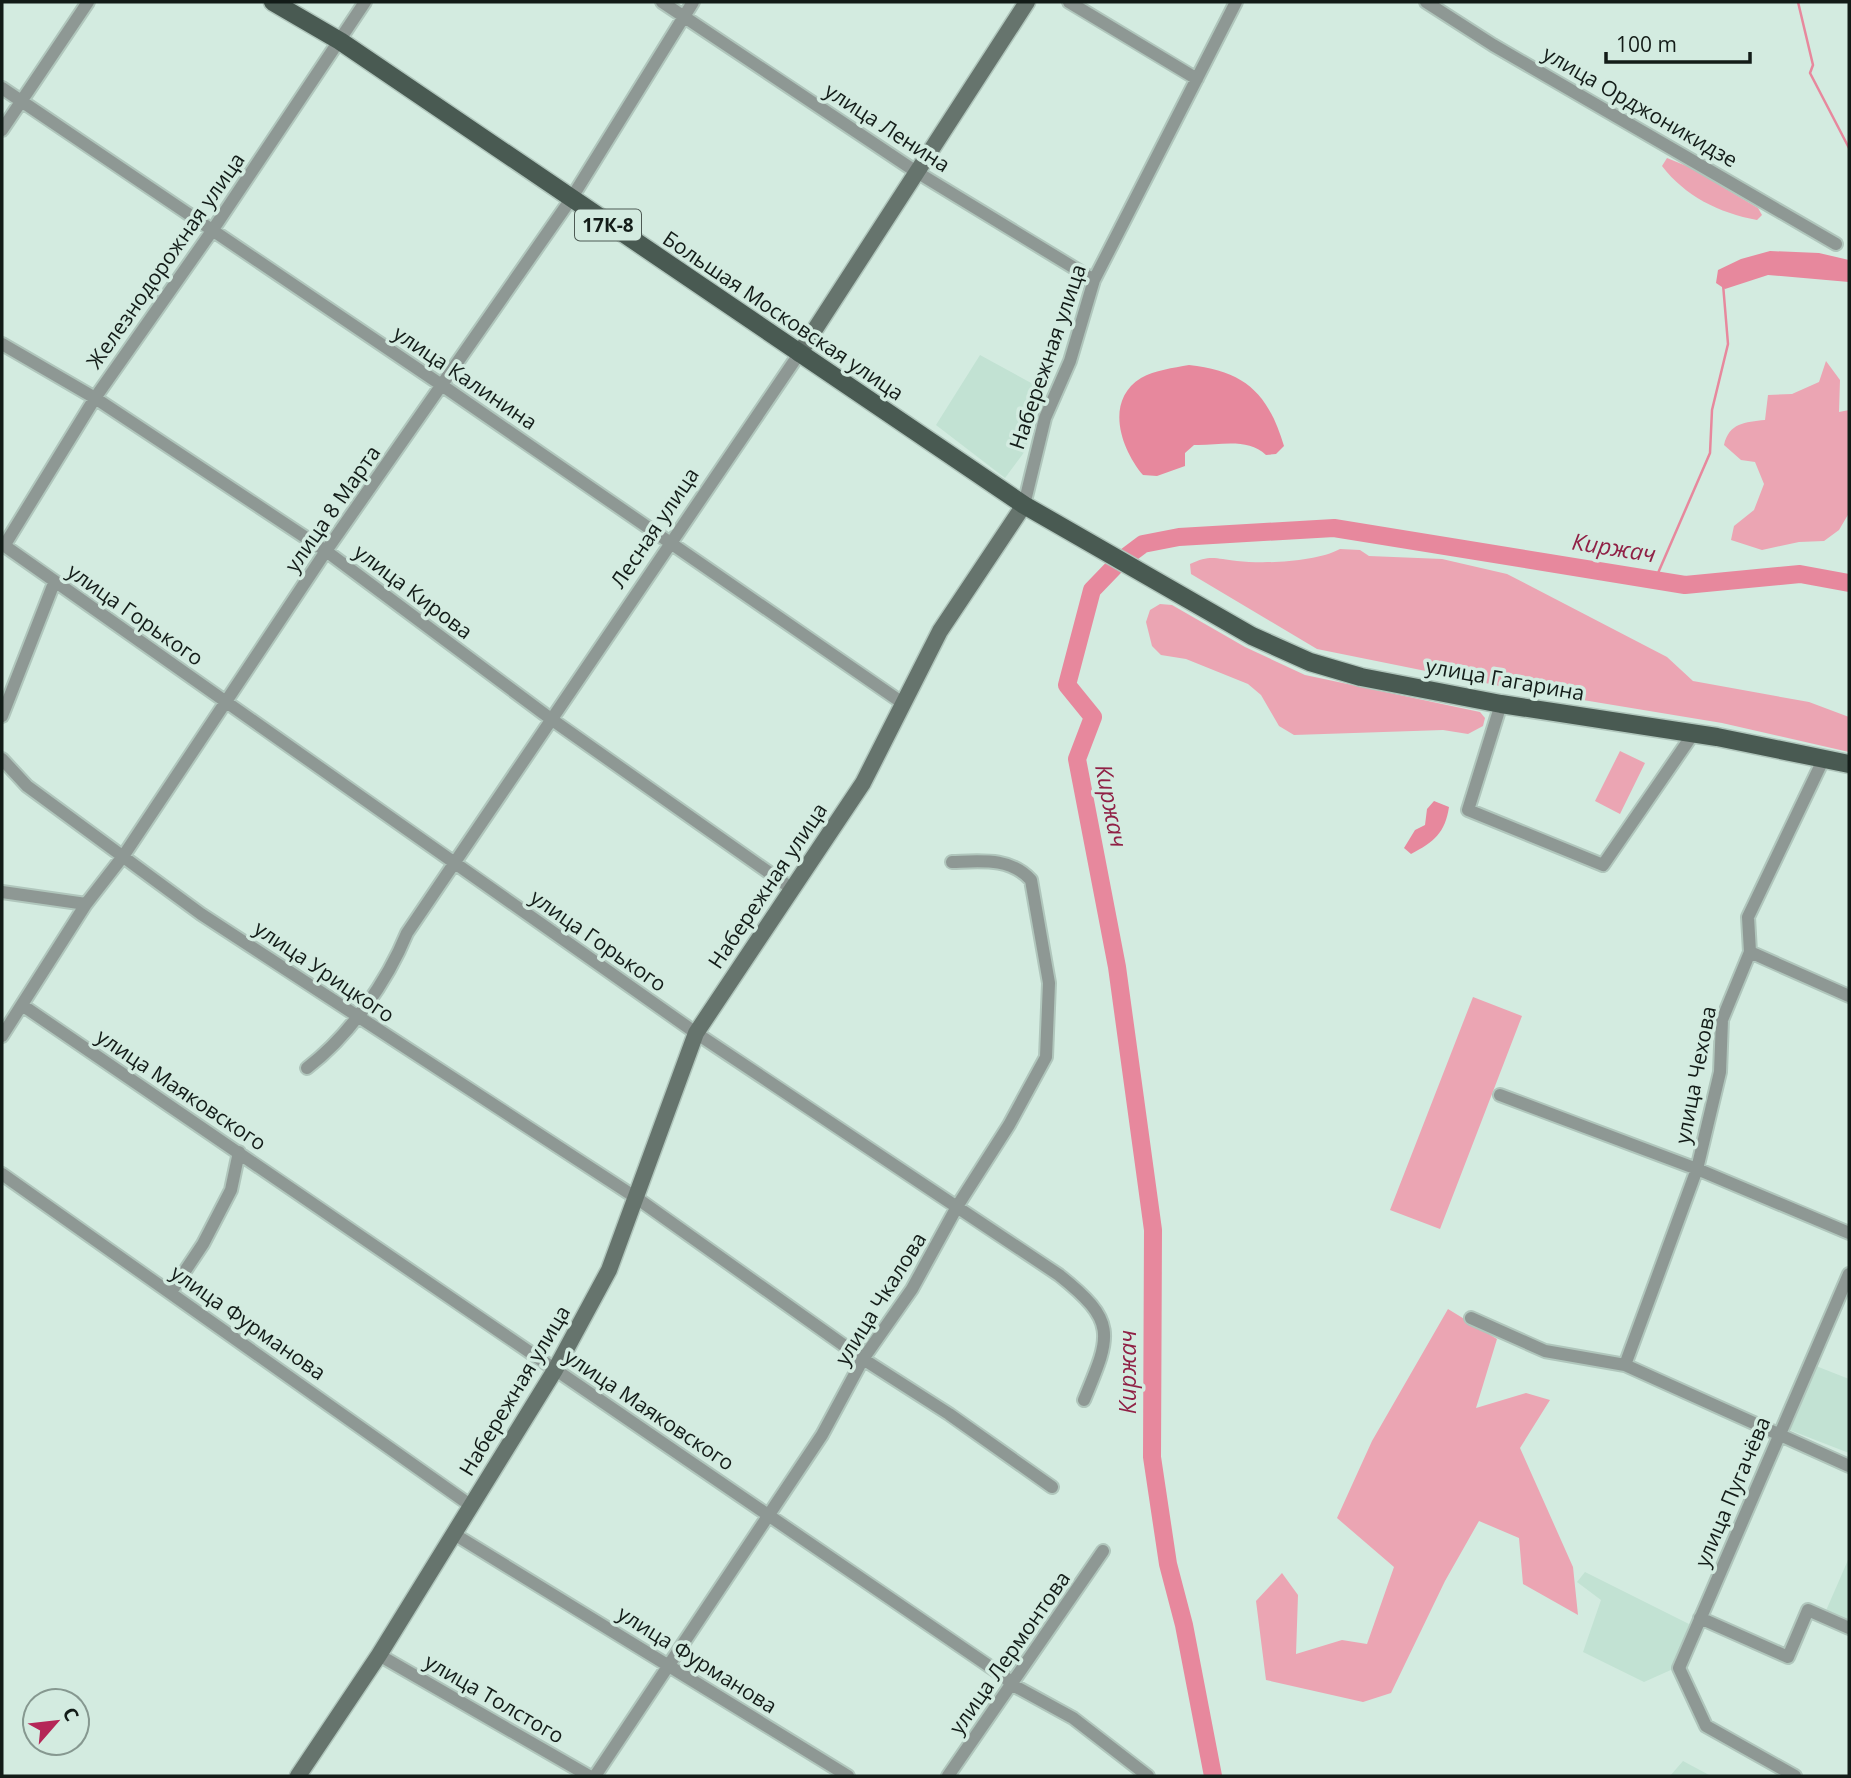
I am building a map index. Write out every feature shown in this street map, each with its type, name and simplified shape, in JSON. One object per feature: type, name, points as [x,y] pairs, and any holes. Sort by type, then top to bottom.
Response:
[{"type":"main road","name":"Большая Московская улица","points":[[273,2],[340,41],[799,355],[1024,505],[1170,587]]},
{"type":"main road","name":"улица Гагарина","points":[[1170,587],[1252,636],[1310,662],[1361,677],[1502,704],[1693,734],[1849,764]]},
{"type":"street","points":[[2,130],[89,2]]},
{"type":"street","name":"Железнодорожная улица","points":[[3,545],[95,398],[212,231],[365,2]]},
{"type":"street","name":"улица Ленина","points":[[662,2],[915,171],[1094,280]]},
{"type":"street","name":"улица 8 Марта","points":[[2,1036],[86,904],[124,855],[326,551],[571,199],[693,2]]},
{"type":"street","name":"Лесная улица","points":[[307,1068],[328,1052],[397,957],[407,933],[799,355],[915,171],[1027,2]]},
{"type":"street","points":[[1069,2],[1196,79]]},
{"type":"street","name":"Набережная улица","points":[[298,1776],[379,1656],[555,1370],[609,1270],[638,1199],[696,1034],[863,783],[940,631],[1024,505],[1045,418],[1070,360],[1094,280],[1237,2]]},
{"type":"street","name":"улица Орджоникидзе","points":[[1426,2],[1493,45],[1836,244]]},
{"type":"street","name":"улица Калинина","points":[[2,88],[443,386],[904,704]]},
{"type":"street","name":"улица Кирова","points":[[2,344],[95,398],[326,551],[551,719],[791,888]]},
{"type":"street","name":"улица Горького","points":[[3,545],[696,1034],[958,1205],[1091,1301],[1102,1323],[1106,1339],[1103,1355],[1084,1400]]},
{"type":"street","points":[[2,716],[54,583]]},
{"type":"street","points":[[1502,704],[1468,810],[1604,865],[1693,734]]},
{"type":"street","name":"улица Чехова","points":[[1626,1365],[1697,1169],[1720,1072],[1722,1020],[1750,953],[1748,918],[1824,758]]},
{"type":"street","name":"улица Урицкого","points":[[2,759],[27,786],[201,914],[355,1017],[638,1199],[863,1359],[949,1414],[1052,1487]]},
{"type":"street","name":"улица Чкалова","points":[[592,1776],[822,1435],[863,1359],[912,1289],[958,1205],[1009,1125],[1046,1057],[1049,983],[1031,880],[1011,865],[994,861],[952,862]]},
{"type":"street","points":[[2,892],[86,904]]},
{"type":"street","points":[[1750,953],[1849,996]]},
{"type":"street","name":"улица Маяковского","points":[[22,1006],[1005,1677],[1011,1684],[1073,1717],[1148,1776]]},
{"type":"street","points":[[1500,1095],[1697,1169],[1849,1233]]},
{"type":"street","points":[[171,1292],[203,1244],[231,1190],[239,1152]]},
{"type":"street","name":"улица Фурманова","points":[[2,1174],[470,1505]]},
{"type":"street","name":"улица Пугачёва","points":[[1795,1776],[1706,1726],[1679,1668],[1849,1274]]},
{"type":"street","points":[[1471,1318],[1545,1351],[1626,1365],[1849,1466]]},
{"type":"street","name":"улица Фурманова","points":[[454,1534],[848,1776]]},
{"type":"street","name":"улица Лермонтова","points":[[948,1776],[1103,1551]]},
{"type":"street","points":[[1700,1618],[1788,1657],[1808,1610],[1849,1628]]},
{"type":"street","name":"улица Толстого","points":[[379,1656],[592,1776]]},
{"type":"shaded area","points":[[1667,158],[1689,167],[1758,208],[1762,215],[1757,220],[1743,217],[1704,202],[1671,177],[1662,166]]},
{"type":"shaded area","points":[[1770,251],[1819,253],[1849,260],[1849,282],[1768,275],[1725,289],[1716,283],[1718,270],[1741,259]]},
{"type":"shaded area","points":[[980,355],[1044,390],[1025,451],[1005,478],[936,425]]},
{"type":"shaded area","points":[[1826,361],[1840,380],[1839,412],[1849,410],[1849,513],[1839,530],[1824,541],[1799,542],[1762,550],[1731,540],[1734,526],[1754,510],[1764,484],[1755,462],[1741,460],[1724,445],[1726,438],[1739,425],[1765,420],[1768,395],[1792,394],[1819,382]]},
{"type":"shaded area","points":[[1189,365],[1225,373],[1252,388],[1270,412],[1284,446],[1276,454],[1266,455],[1258,449],[1241,444],[1194,445],[1185,453],[1185,466],[1157,476],[1143,475],[1123,439],[1120,412],[1123,399],[1130,388],[1146,375]]},
{"type":"shaded area","points":[[1340,549],[1360,550],[1369,556],[1442,559],[1507,574],[1667,657],[1693,681],[1809,702],[1849,717],[1849,752],[1722,723],[1505,687],[1317,649],[1191,574],[1190,564],[1209,558],[1276,562],[1318,557]]},
{"type":"shaded area","points":[[1160,604],[1172,605],[1245,647],[1305,675],[1480,712],[1485,718],[1483,726],[1468,734],[1443,730],[1294,735],[1279,726],[1261,695],[1248,684],[1186,659],[1161,655],[1152,646],[1146,622],[1150,610]]},
{"type":"shaded area","points":[[1620,751],[1645,763],[1620,814],[1595,801]]},
{"type":"shaded area","points":[[1434,801],[1449,807],[1445,824],[1432,841],[1411,854],[1404,848],[1415,830],[1425,825],[1427,809]]},
{"type":"shaded area","points":[[1473,997],[1522,1016],[1440,1229],[1390,1210]]},
{"type":"shaded area","points":[[1448,1309],[1497,1339],[1476,1408],[1526,1393],[1550,1400],[1520,1448],[1573,1567],[1578,1615],[1523,1584],[1519,1538],[1479,1521],[1445,1581],[1391,1693],[1363,1702],[1266,1680],[1256,1601],[1282,1573],[1298,1595],[1296,1654],[1342,1640],[1367,1644],[1394,1567],[1337,1518],[1372,1441]]},
{"type":"shaded area","points":[[1816,1366],[1849,1379],[1849,1453],[1787,1429]]},
{"type":"shaded area","points":[[1849,1560],[1849,1623],[1825,1613]]},
{"type":"shaded area","points":[[1585,1572],[1689,1624],[1673,1669],[1644,1682],[1583,1652],[1601,1600],[1577,1582]]},
{"type":"shaded area","points":[[1683,1761],[1711,1776],[1670,1776]]},
{"type":"waterway","points":[[1798,2],[1813,65],[1810,73],[1849,148]]},
{"type":"waterway","points":[[1655,580],[1710,453],[1712,410],[1728,344],[1723,284]]},
{"type":"waterway","name":"Киржач","points":[[1213,1776],[1184,1625],[1168,1564],[1152,1457],[1153,1230],[1117,967],[1077,759],[1093,717],[1067,685],[1092,590],[1119,562],[1143,544],[1179,537],[1334,528],[1685,585],[1800,574],[1849,583]]}]
